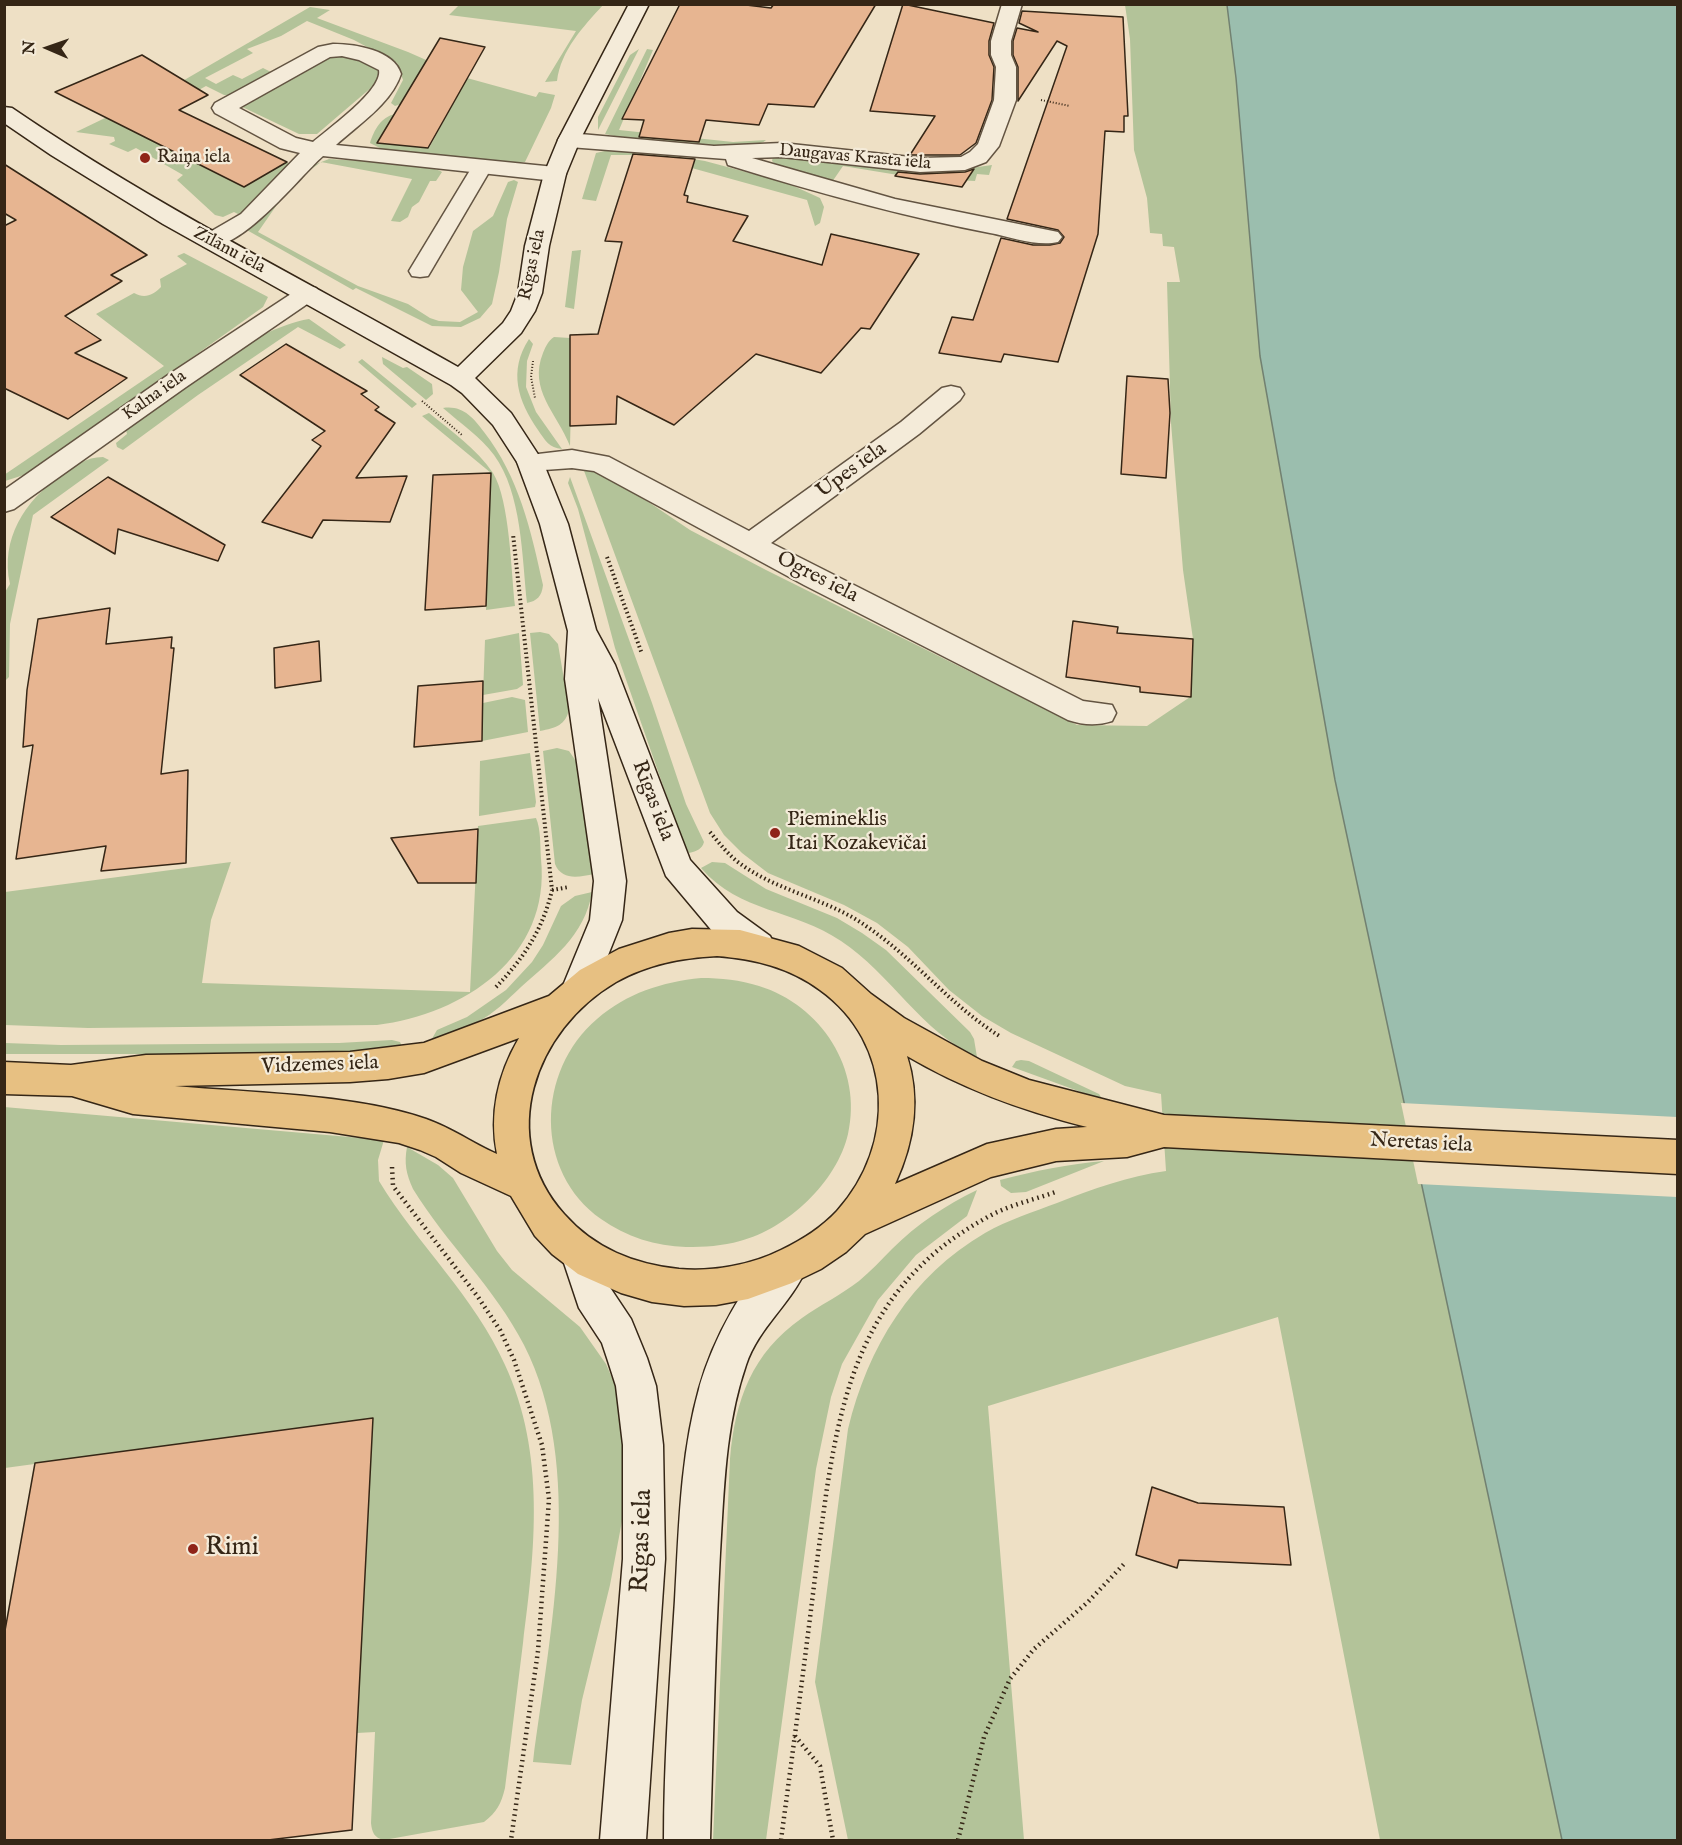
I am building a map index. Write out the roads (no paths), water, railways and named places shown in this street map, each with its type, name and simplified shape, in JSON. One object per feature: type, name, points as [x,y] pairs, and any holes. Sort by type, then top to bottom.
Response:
[{"type":"main road","points":[[861,1007],[885,1045],[897,1088],[896,1134],[880,1179],[853,1221],[823,1248],[787,1269],[734,1285],[701,1289],[657,1286],[616,1274],[580,1254],[545,1222],[522,1183],[510,1137],[514,1089],[530,1046],[569,998],[619,963],[664,947],[711,941],[758,946],[797,959],[833,980],[861,1007],[932,1053],[987,1080],[1055,1104],[1128,1119],[1164,1131]]},
{"type":"main road","name":"Vidzemes iela","points":[[4,1078],[71,1081],[146,1071],[350,1067],[388,1064],[424,1058],[454,1048],[569,998]]},
{"type":"main road","name":"Vidzemes iela","points":[[71,1081],[133,1098],[330,1116],[399,1127],[449,1145],[474,1161],[522,1183]]},
{"type":"main road","points":[[853,1221],[987,1161],[1056,1145],[1127,1142],[1164,1131]]},
{"type":"main road","name":"Neretas iela","points":[[1164,1131],[1677,1157]]},
{"type":"street","name":"Rīgas iela","points":[[639,4],[569,140],[555,174],[537,246],[530,293],[523,311],[512,328],[460,379],[502,419],[530,462],[554,524],[582,630],[600,665],[677,867],[725,922],[758,946]]},
{"type":"street","name":"Daugavas Krasta iela","points":[[569,140],[714,153],[801,151],[920,165],[946,165],[972,161],[988,146],[1005,100],[1006,67],[1001,55],[1000,41],[1012,4]]},
{"type":"street","points":[[211,241],[249,219],[300,165],[319,149],[372,102],[387,85],[391,74],[389,67],[379,60],[337,48],[325,51],[223,108],[288,142],[319,149],[555,174]]},
{"type":"street","name":"Zīlānu iela","points":[[4,113],[45,142],[127,193],[460,379]]},
{"type":"street","points":[[714,153],[860,196],[990,227],[1050,237]]},
{"type":"street","name":"Kalna iela","points":[[4,503],[177,381],[308,293]]},
{"type":"street","name":"Upes iela","points":[[751,544],[910,428],[951,393]]},
{"type":"street","name":"Ogres iela","points":[[530,462],[572,459],[600,463],[709,523],[1079,712],[1101,713]]},
{"type":"street","name":"Rīgas iela","points":[[569,998],[606,920],[610,880],[580,679],[582,630]]},
{"type":"street","name":"Rīgas iela","points":[[580,1254],[593,1295],[617,1332],[627,1358],[636,1386],[644,1445],[644,1559],[623,1840]]},
{"type":"street","points":[[687,1840],[697,1576],[710,1436],[718,1395],[736,1341],[746,1323],[787,1269]]},
{"type":"lane","points":[[420,272],[482,167]]},
{"type":"place","name":"Raiņa iela","points":[[145,158]]},
{"type":"place","name":"Piemineklis Itai Kozakevičai","points":[[775,833]]},
{"type":"place","name":"Rimi","points":[[193,1549]]}]
